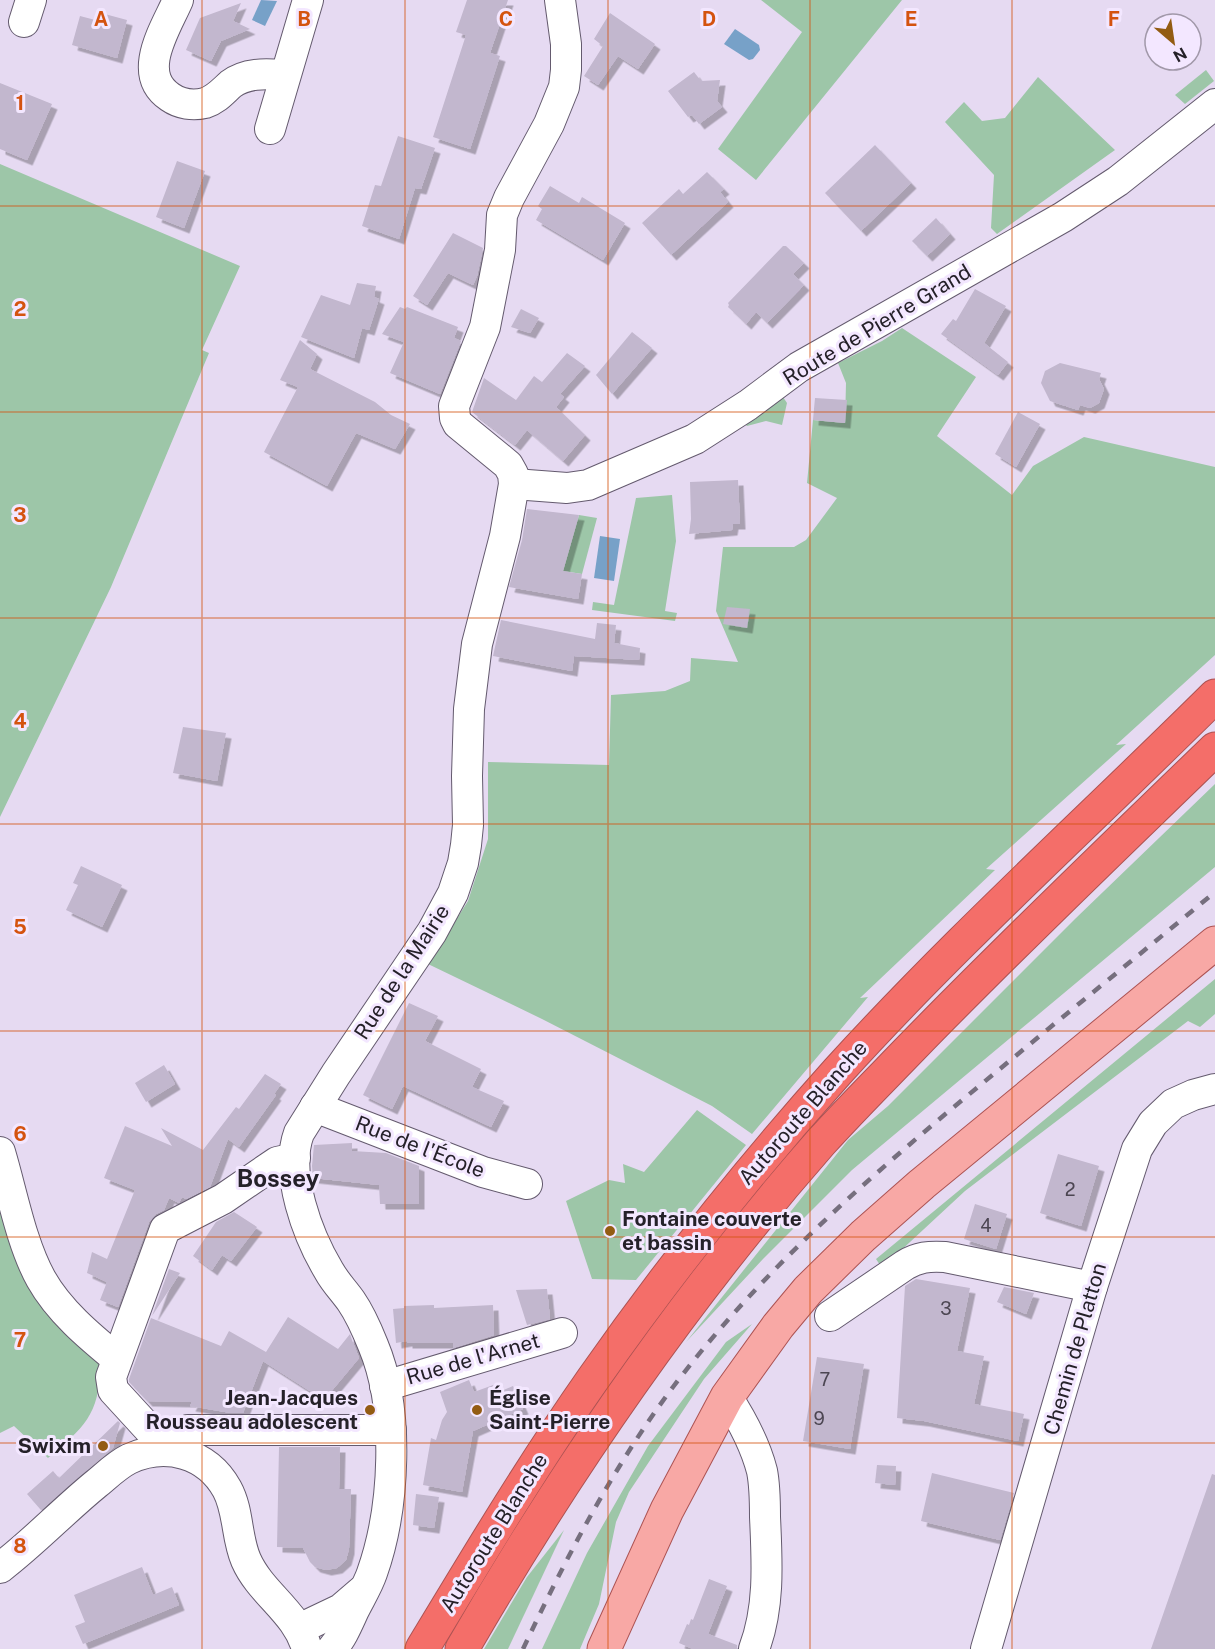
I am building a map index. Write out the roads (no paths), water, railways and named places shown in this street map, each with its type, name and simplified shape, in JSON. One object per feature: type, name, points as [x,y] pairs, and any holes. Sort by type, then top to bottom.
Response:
[{"type":"highway","name":"Autoroute Blanche","points":[[422,1649],[532,1471],[592,1381],[671,1272],[757,1166],[837,1072],[922,981],[1215,696]]},
{"type":"highway","name":"Autoroute Blanche","points":[[462,1649],[553,1500],[608,1416],[669,1330],[776,1194],[823,1140],[961,996],[1215,749]]},
{"type":"main road","points":[[604,1649],[667,1510],[727,1397],[778,1326],[808,1290],[863,1236],[922,1184],[1215,943]]},
{"type":"street","points":[[178,0],[159,42],[153,62],[159,84],[170,97],[186,104],[202,104],[214,100],[241,78],[265,74],[285,75]]},
{"type":"street","points":[[270,129],[308,0]]},
{"type":"street","points":[[514,484],[513,474],[508,465],[458,424],[454,406],[485,327],[500,250],[502,215],[549,124],[564,87],[566,44],[560,0]]},
{"type":"street","name":"Route de Pierre Grand","points":[[514,484],[567,488],[588,485],[695,439],[748,405],[799,368],[1064,217],[1123,177],[1215,104]]},
{"type":"street","name":"Rue de la Mairie","points":[[332,1649],[366,1586],[376,1560],[388,1505],[391,1430],[380,1363],[370,1338],[352,1302],[329,1272],[300,1204],[295,1180],[296,1143],[315,1107],[432,932],[445,910],[459,876],[468,825],[469,709],[477,644],[505,536],[514,484]]},
{"type":"street","name":"Chemin de Platton","points":[[986,1649],[1130,1165],[1153,1123],[1173,1104],[1215,1089]]},
{"type":"street","name":"Rue de l'École","points":[[315,1107],[483,1172],[527,1184]]},
{"type":"street","points":[[0,1152],[30,1253],[42,1280],[87,1334],[117,1359]]},
{"type":"street","points":[[168,1450],[113,1390],[111,1377],[165,1229],[223,1199],[277,1162],[295,1158]]},
{"type":"street","points":[[830,1316],[904,1265],[927,1256],[945,1257],[1092,1287]]},
{"type":"street","name":"Rue de l'Arnet","points":[[385,1386],[562,1333]]},
{"type":"street","points":[[727,1397],[740,1417],[756,1450],[764,1485],[766,1601],[763,1621],[754,1649]]},
{"type":"street","points":[[168,1450],[189,1430],[391,1430]]},
{"type":"street","points":[[0,1568],[21,1552],[80,1497],[127,1460],[152,1451],[168,1450],[186,1453],[201,1461],[220,1479],[233,1503],[238,1537],[247,1562],[304,1642],[358,1596],[366,1586]]},
{"type":"water","points":[[261,0],[277,1],[265,26],[252,20]]},
{"type":"water","points":[[735,29],[759,45],[760,50],[753,59],[749,60],[724,44]]},
{"type":"water","points":[[600,536],[620,539],[614,581],[594,578]]},
{"type":"railway","points":[[523,1649],[574,1547],[630,1449],[673,1387],[747,1299],[828,1218],[913,1141],[1215,892]]},
{"type":"place","name":"Fontaine couverte et bassin","points":[[610,1231]]},
{"type":"place","name":"Jean-Jacques Rousseau adolescent","points":[[370,1410]]},
{"type":"place","name":"Église Saint-Pierre","points":[[477,1410]]},
{"type":"place","name":"Swixim","points":[[103,1446]]},
{"type":"district","name":"Bossey","points":[[278,1179]]}]
